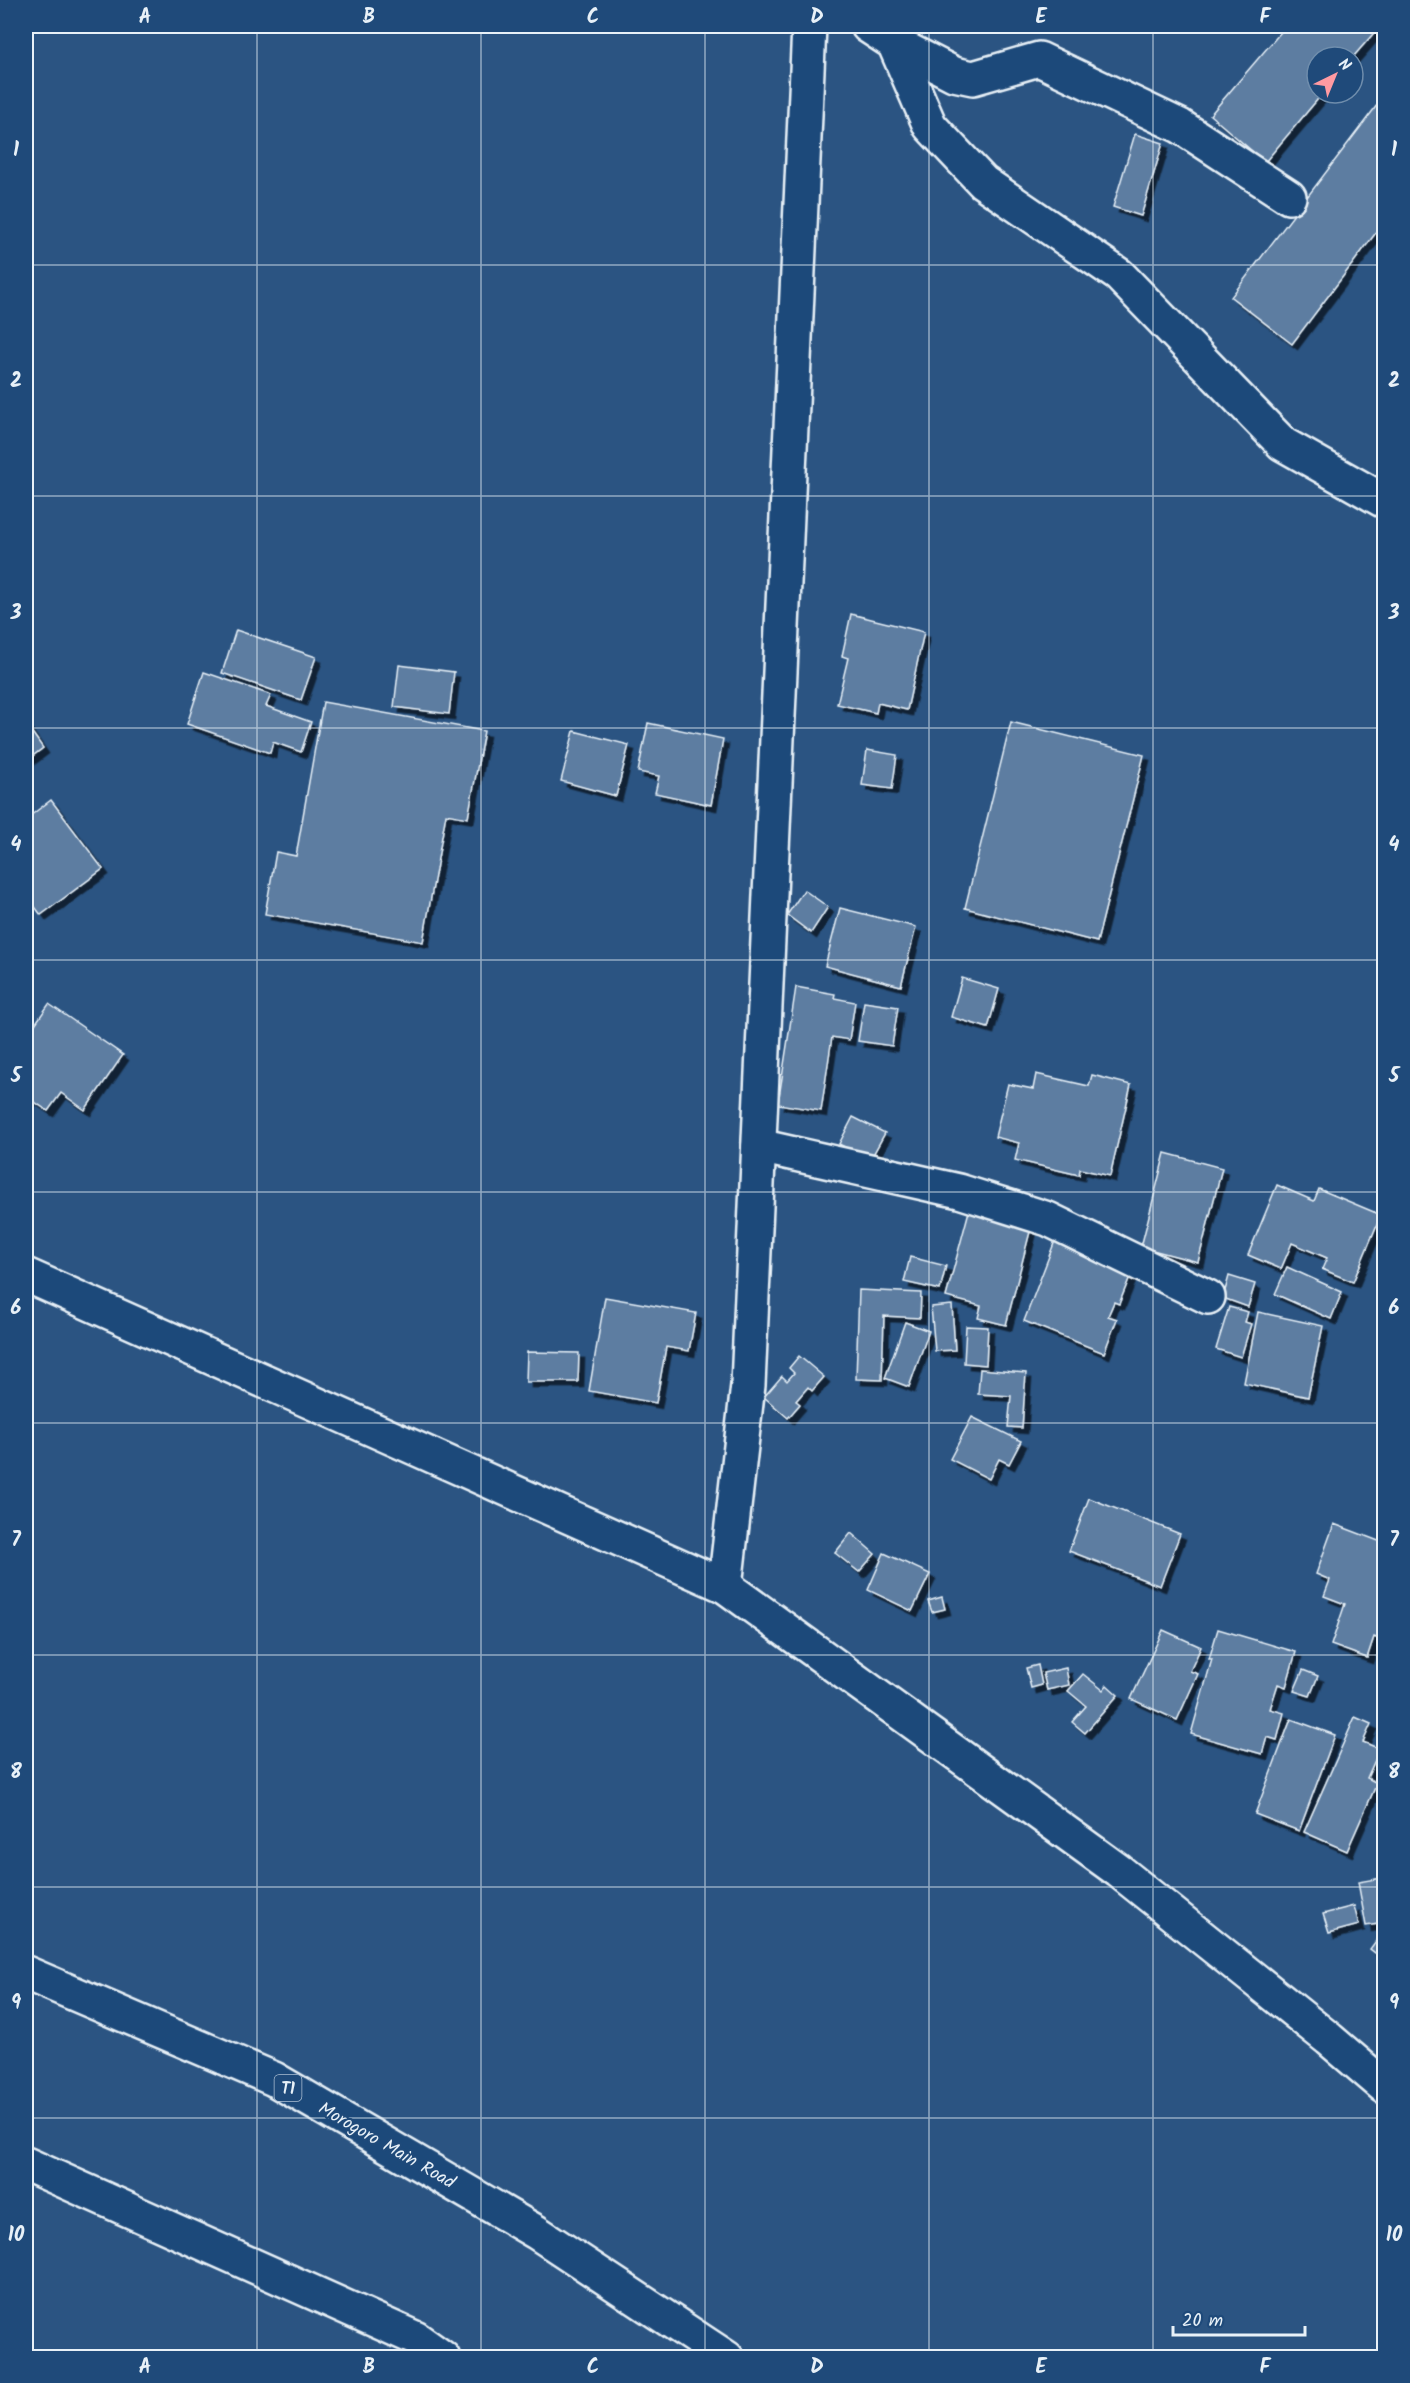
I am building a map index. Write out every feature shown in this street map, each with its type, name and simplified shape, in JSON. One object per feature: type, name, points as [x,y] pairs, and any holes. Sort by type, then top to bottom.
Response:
[{"type":"main road","points":[[725,1586],[748,1385],[809,26]]},
{"type":"main road","points":[[881,34],[954,74],[973,78],[1039,59],[1180,126],[1289,197]]},
{"type":"main road","points":[[881,34],[930,126],[983,182],[1119,275],[1283,444],[1384,501]]},
{"type":"main road","points":[[759,1146],[959,1191],[1047,1219],[1208,1297]]},
{"type":"main road","points":[[26,1275],[725,1586],[1119,1871],[1329,2038],[1384,2086]]},
{"type":"main road","name":"Morogoro Main Road","points":[[26,1973],[274,2079],[536,2232],[727,2358]]},
{"type":"main road","points":[[26,2163],[415,2338],[442,2358]]},
{"type":"building","points":[[1286,26],[1380,26],[1363,45],[1305,45],[1305,105],[1313,105],[1265,162],[1210,115]]},
{"type":"building","points":[[1384,96],[1384,222],[1292,344],[1231,297]]},
{"type":"building","points":[[1135,134],[1163,143],[1141,216],[1113,207]]},
{"type":"building","points":[[851,614],[924,632],[907,710],[878,703],[876,713],[837,704],[848,658],[842,656]]},
{"type":"building","points":[[236,630],[316,657],[301,700],[222,673]]},
{"type":"building","points":[[399,665],[454,672],[449,714],[394,707]]},
{"type":"building","points":[[204,672],[271,695],[266,706],[311,722],[301,752],[273,742],[270,753],[187,724]]},
{"type":"building","points":[[323,702],[484,731],[468,818],[446,814],[423,942],[265,914],[276,852],[296,856]]},
{"type":"building","points":[[1011,722],[1144,755],[1097,942],[965,908]]},
{"type":"building","points":[[648,723],[723,739],[711,805],[655,793],[659,776],[638,772]]},
{"type":"building","points":[[26,724],[43,748],[26,761]]},
{"type":"building","points":[[574,731],[629,745],[616,796],[561,781]]},
{"type":"building","points":[[867,750],[897,755],[892,789],[862,785]]},
{"type":"building","points":[[51,800],[103,869],[41,915],[26,895],[26,819]]},
{"type":"building","points":[[804,890],[828,907],[811,933],[787,915]]},
{"type":"building","points":[[840,908],[916,927],[901,986],[825,966]]},
{"type":"building","points":[[962,978],[999,989],[988,1028],[951,1017]]},
{"type":"building","points":[[796,987],[835,994],[834,998],[855,1002],[849,1040],[832,1037],[821,1111],[778,1104]]},
{"type":"building","points":[[864,1002],[898,1007],[892,1046],[858,1041]]},
{"type":"building","points":[[49,1004],[123,1055],[85,1110],[61,1093],[48,1111],[26,1096],[26,1037]]},
{"type":"building","points":[[1036,1074],[1089,1086],[1092,1075],[1131,1085],[1110,1176],[1080,1169],[1079,1175],[1015,1160],[1019,1143],[995,1137],[1008,1084],[1033,1089]]},
{"type":"building","points":[[853,1117],[885,1133],[870,1160],[839,1144]]},
{"type":"building","points":[[1165,1153],[1222,1168],[1198,1262],[1141,1247]]},
{"type":"building","points":[[1277,1185],[1314,1201],[1319,1189],[1381,1215],[1353,1282],[1322,1269],[1327,1258],[1292,1243],[1281,1269],[1248,1255]]},
{"type":"building","points":[[972,1200],[1034,1216],[1006,1325],[978,1318],[981,1306],[946,1297]]},
{"type":"building","points":[[1058,1233],[1135,1264],[1119,1304],[1114,1302],[1108,1316],[1117,1319],[1104,1353],[1024,1321]]},
{"type":"building","points":[[910,1257],[946,1266],[940,1290],[904,1282]]},
{"type":"building","points":[[1287,1267],[1342,1292],[1331,1319],[1275,1294]]},
{"type":"building","points":[[1229,1276],[1255,1284],[1248,1307],[1223,1298]]},
{"type":"building","points":[[859,1290],[921,1293],[920,1318],[884,1316],[882,1380],[856,1379]]},
{"type":"building","points":[[605,1297],[696,1313],[689,1351],[666,1347],[656,1403],[589,1391]]},
{"type":"building","points":[[952,1305],[955,1350],[935,1351],[931,1307]]},
{"type":"building","points":[[1229,1307],[1248,1312],[1245,1322],[1251,1324],[1241,1357],[1216,1349]]},
{"type":"building","points":[[1258,1312],[1323,1326],[1308,1397],[1244,1383]]},
{"type":"building","points":[[905,1322],[929,1331],[909,1387],[885,1378]]},
{"type":"building","points":[[966,1326],[988,1327],[986,1365],[964,1363]]},
{"type":"building","points":[[527,1352],[579,1353],[578,1382],[526,1382]]},
{"type":"building","points":[[799,1356],[824,1377],[812,1391],[808,1387],[796,1401],[800,1404],[788,1418],[764,1397],[782,1376],[787,1381],[794,1373],[789,1368]]},
{"type":"building","points":[[980,1369],[1026,1373],[1022,1428],[1008,1427],[1011,1396],[978,1394]]},
{"type":"building","points":[[972,1417],[1021,1441],[1009,1464],[999,1459],[989,1479],[950,1459]]},
{"type":"building","points":[[1089,1498],[1180,1534],[1160,1586],[1069,1551]]},
{"type":"building","points":[[1334,1524],[1384,1543],[1384,1641],[1374,1637],[1367,1658],[1331,1645],[1345,1604],[1324,1596],[1330,1580],[1316,1574]]},
{"type":"building","points":[[851,1533],[875,1554],[859,1572],[835,1553]]},
{"type":"building","points":[[884,1553],[930,1574],[912,1611],[868,1590]]},
{"type":"building","points":[[942,1597],[945,1609],[932,1612],[928,1601]]},
{"type":"building","points":[[1218,1629],[1296,1652],[1286,1687],[1278,1684],[1270,1709],[1284,1713],[1277,1740],[1267,1737],[1262,1754],[1191,1734]]},
{"type":"building","points":[[1163,1630],[1201,1647],[1190,1671],[1198,1674],[1177,1720],[1131,1699]]},
{"type":"building","points":[[1038,1665],[1042,1685],[1031,1688],[1026,1668]]},
{"type":"building","points":[[1066,1668],[1069,1685],[1047,1690],[1043,1673]]},
{"type":"building","points":[[1303,1670],[1318,1676],[1310,1696],[1294,1691]]},
{"type":"building","points":[[1083,1674],[1103,1690],[1107,1685],[1118,1695],[1085,1733],[1072,1722],[1086,1706],[1068,1691]]},
{"type":"building","points":[[1355,1717],[1371,1724],[1363,1742],[1380,1749],[1367,1778],[1377,1783],[1347,1851],[1304,1832]]},
{"type":"building","points":[[1291,1719],[1335,1735],[1299,1831],[1255,1814]]},
{"type":"building","points":[[1381,1878],[1384,1923],[1366,1926],[1358,1882]]},
{"type":"building","points":[[1354,1906],[1359,1925],[1329,1933],[1323,1914]]},
{"type":"building","points":[[1384,1930],[1384,1958],[1383,1959],[1370,1949]]}]
